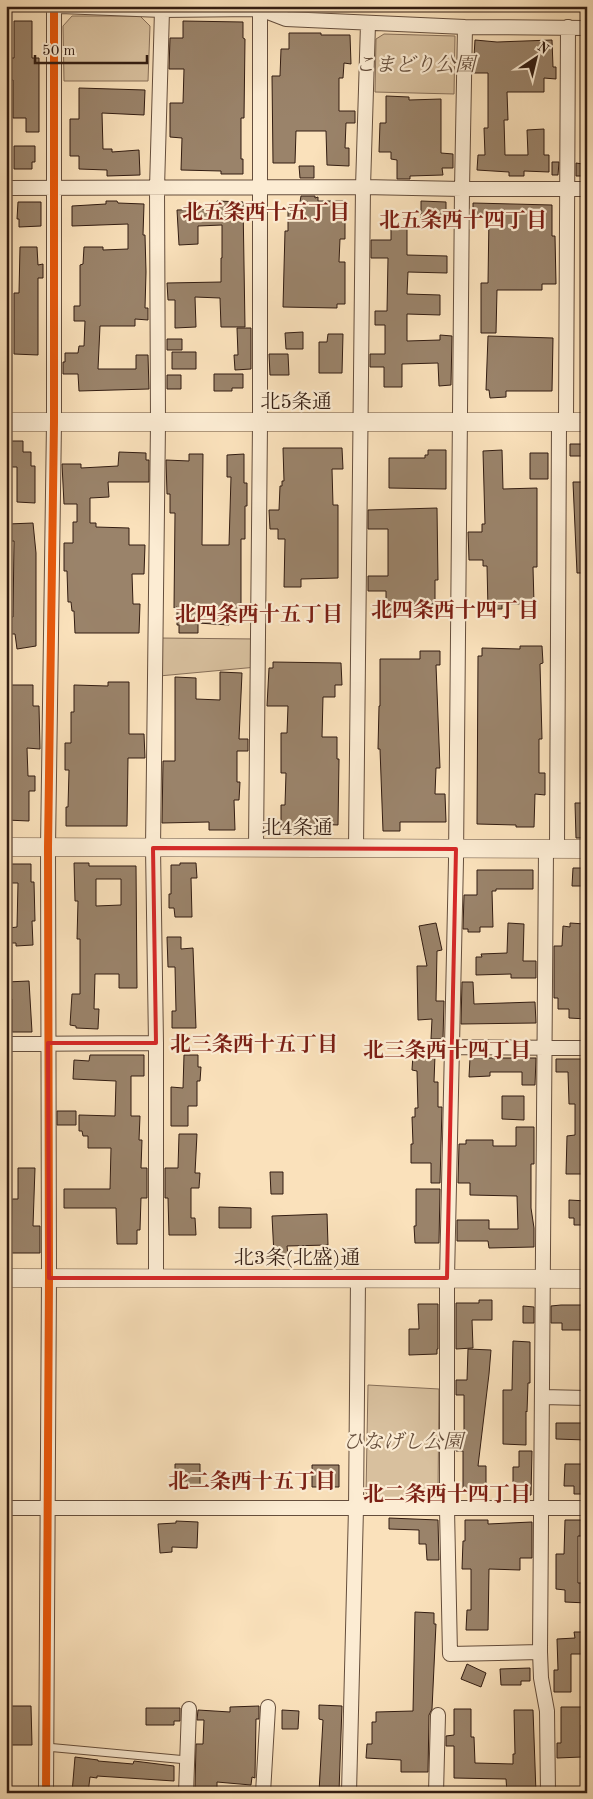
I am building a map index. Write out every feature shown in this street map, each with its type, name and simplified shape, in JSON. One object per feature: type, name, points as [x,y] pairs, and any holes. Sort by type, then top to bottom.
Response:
[{"type":"street","points":[[46,1793],[50,1278],[48,847],[54,422],[54,6]]},
{"type":"street","points":[[60,6],[162,10],[260,9],[286,19],[368,24],[587,28]]},
{"type":"street","points":[[256,848],[260,423],[260,9]]},
{"type":"street","points":[[156,1278],[156,1044],[153,848],[158,423],[157,188],[162,10]]},
{"type":"street","points":[[356,848],[363,187],[368,24]]},
{"type":"street","points":[[465,27],[456,849],[447,1278],[447,1509],[450,1654],[540,1652]]},
{"type":"street","points":[[548,1793],[547,1711],[541,1678],[540,1652],[542,1280],[545,1048],[563,422],[568,27]]},
{"type":"street","points":[[6,188],[363,187],[587,189]]},
{"type":"street","name":"北5条通","points":[[6,422],[587,422]]},
{"type":"street","name":"北4条通","points":[[6,847],[587,849]]},
{"type":"street","points":[[6,1044],[156,1044]]},
{"type":"street","points":[[451,1046],[587,1048]]},
{"type":"street","name":"北3条(北盛)通","points":[[6,1278],[587,1279]]},
{"type":"street","points":[[349,1793],[356,1508],[358,1278]]},
{"type":"street","points":[[542,1397],[587,1398]]},
{"type":"street","points":[[6,1508],[587,1508]]},
{"type":"street","points":[[263,1793],[268,1707]]},
{"type":"street","points":[[186,1793],[189,1709]]},
{"type":"street","points":[[436,1793],[438,1715]]},
{"type":"lane","points":[[46,1747],[187,1760]]},
{"type":"highlighted area","points":[[153,848],[456,849],[447,1278],[49,1278],[48,1043],[156,1043]]},
{"type":"green space","points":[[72,16],[140,16],[150,26],[148,81],[64,81],[63,26]]},
{"type":"green space","name":"こまどり公園","points":[[384,34],[455,36],[454,94],[375,92],[376,39]]},
{"type":"green space","points":[[159,638],[257,639],[257,667],[159,676]]},
{"type":"green space","name":"ひなげし公園","points":[[368,1385],[439,1389],[438,1494],[435,1499],[371,1499],[366,1493]]},
{"type":"building","points":[[14,21],[32,21],[32,58],[39,58],[39,132],[26,132],[26,118],[13,118],[13,80],[9,80],[9,58],[14,58]]},
{"type":"building","points":[[183,21],[243,22],[243,38],[245,39],[244,118],[241,118],[241,159],[243,159],[243,174],[221,174],[221,171],[181,170],[182,138],[170,137],[170,103],[183,103],[184,69],[169,69],[170,38],[183,38]]},
{"type":"building","points":[[289,33],[350,35],[351,64],[344,63],[343,78],[339,78],[339,111],[355,111],[355,123],[346,123],[345,148],[349,148],[349,166],[327,165],[326,131],[296,131],[295,163],[273,163],[272,76],[280,76],[281,49],[289,49]]},
{"type":"building","points":[[475,40],[497,42],[552,40],[553,67],[556,67],[556,79],[544,78],[544,92],[507,92],[508,120],[504,120],[505,155],[528,155],[527,130],[544,129],[544,155],[549,155],[549,172],[524,171],[524,176],[509,176],[509,172],[477,170],[478,155],[485,155],[484,128],[488,128],[488,73],[473,73]]},
{"type":"building","points":[[79,88],[145,90],[144,115],[102,113],[103,149],[112,149],[112,152],[139,150],[140,175],[107,176],[107,170],[79,169],[79,156],[70,156],[70,119],[79,119]]},
{"type":"building","points":[[386,96],[409,97],[409,100],[441,99],[441,153],[453,154],[453,168],[442,168],[443,175],[410,176],[410,179],[397,179],[397,160],[391,159],[391,152],[379,152],[380,123],[386,123]]},
{"type":"building","points":[[14,146],[35,146],[35,162],[32,162],[32,169],[14,169]]},
{"type":"building","points":[[552,162],[559,162],[558,175],[552,175]]},
{"type":"building","points":[[576,163],[583,164],[583,176],[576,176]]},
{"type":"building","points":[[299,166],[314,166],[314,178],[300,178]]},
{"type":"building","points":[[301,196],[315,196],[315,198],[318,197],[318,201],[345,201],[345,239],[340,239],[339,262],[345,262],[345,304],[337,304],[337,308],[283,307],[285,231],[288,231],[288,208],[299,208]]},
{"type":"building","points":[[106,201],[144,204],[145,308],[148,308],[148,320],[135,319],[135,326],[100,326],[98,369],[136,369],[136,355],[148,355],[149,389],[79,391],[78,374],[63,374],[65,353],[78,353],[79,346],[84,346],[85,321],[74,321],[74,306],[80,306],[80,265],[83,264],[84,247],[103,247],[103,250],[128,249],[128,224],[72,226],[72,206],[106,204]]},
{"type":"building","points":[[217,201],[243,202],[245,327],[221,327],[220,298],[195,297],[196,327],[175,328],[175,300],[168,300],[167,283],[221,282],[222,258],[222,225],[198,226],[198,244],[179,245],[177,210],[217,209]]},
{"type":"building","points":[[421,201],[446,202],[446,220],[421,220]]},
{"type":"building","points":[[18,202],[41,202],[41,226],[19,227],[19,219],[17,219]]},
{"type":"building","points":[[473,203],[552,205],[552,236],[555,236],[556,284],[542,284],[542,290],[497,290],[496,333],[481,333],[481,283],[488,283],[489,216],[473,216]]},
{"type":"building","points":[[391,229],[407,229],[407,255],[447,256],[447,273],[408,272],[407,294],[440,295],[440,315],[407,314],[407,341],[440,340],[440,335],[452,336],[451,385],[439,386],[438,363],[402,364],[402,387],[384,387],[384,367],[370,367],[370,354],[385,354],[385,325],[375,325],[375,311],[387,311],[388,258],[371,258],[371,240],[391,240]]},
{"type":"building","points":[[20,247],[37,247],[38,265],[43,264],[43,278],[38,278],[38,355],[14,354],[14,293],[19,293]]},
{"type":"building","points":[[237,328],[251,328],[251,369],[235,370],[234,355],[238,355]]},
{"type":"building","points":[[303,332],[303,349],[286,349],[285,333]]},
{"type":"building","points":[[328,334],[343,334],[342,373],[319,373],[319,342],[327,342]]},
{"type":"building","points":[[488,336],[553,338],[552,391],[506,391],[506,397],[490,398],[489,390],[486,390]]},
{"type":"building","points":[[167,339],[182,339],[182,350],[167,350]]},
{"type":"building","points":[[172,352],[196,352],[196,369],[172,369]]},
{"type":"building","points":[[269,354],[288,354],[289,375],[270,375]]},
{"type":"building","points":[[214,374],[243,374],[243,388],[232,388],[232,391],[214,391]]},
{"type":"building","points":[[167,375],[181,375],[181,389],[167,389]]},
{"type":"building","points":[[8,441],[23,441],[23,452],[31,452],[31,466],[35,466],[35,503],[17,502],[17,467],[9,467]]},
{"type":"building","points":[[570,444],[587,444],[587,456],[570,456]]},
{"type":"building","points":[[283,448],[342,448],[343,469],[332,469],[333,505],[338,505],[338,578],[301,579],[301,587],[284,587],[285,539],[278,539],[278,529],[270,529],[269,510],[279,510],[280,486],[282,486],[282,481],[284,481]]},
{"type":"building","points":[[428,450],[446,450],[446,489],[389,488],[389,458],[425,458],[425,455],[428,455]]},
{"type":"building","points":[[502,450],[503,489],[537,488],[537,567],[533,567],[534,604],[502,604],[502,609],[488,609],[487,566],[483,566],[483,560],[469,560],[468,532],[482,532],[482,524],[485,524],[483,451]]},
{"type":"building","points":[[119,452],[146,453],[146,460],[149,460],[149,482],[108,482],[109,497],[90,498],[90,523],[96,523],[96,527],[129,528],[129,545],[145,545],[144,574],[132,574],[133,604],[140,604],[139,633],[75,633],[74,611],[72,611],[71,602],[68,602],[67,571],[64,571],[64,543],[73,543],[73,522],[77,522],[77,504],[64,504],[62,464],[81,464],[81,468],[118,466]]},
{"type":"building","points":[[530,453],[548,453],[548,479],[530,479]]},
{"type":"building","points":[[189,454],[203,454],[202,545],[229,545],[231,477],[227,477],[227,455],[244,454],[244,483],[247,483],[247,506],[245,506],[245,539],[241,539],[241,615],[229,615],[229,625],[198,623],[198,633],[179,633],[177,607],[174,608],[175,513],[170,513],[170,494],[167,494],[166,460],[189,461]]},
{"type":"building","points":[[573,482],[587,482],[587,573],[577,573]]},
{"type":"building","points":[[437,508],[438,580],[435,580],[435,604],[403,604],[403,615],[386,615],[386,591],[368,591],[368,576],[388,576],[388,529],[368,529],[368,510]]},
{"type":"building","points":[[33,523],[36,553],[36,646],[17,649],[15,634],[11,634],[14,541],[8,541],[8,524]]},
{"type":"building","points":[[520,646],[542,646],[543,663],[540,664],[542,739],[539,739],[539,773],[545,773],[545,795],[535,794],[534,827],[477,824],[478,656],[482,656],[482,648],[520,649]]},
{"type":"building","points":[[420,651],[440,651],[440,665],[436,665],[440,768],[436,768],[435,794],[445,794],[446,822],[400,822],[400,831],[383,831],[380,749],[378,749],[380,659],[420,659]]},
{"type":"building","points":[[273,662],[341,663],[342,685],[335,685],[335,697],[323,697],[322,737],[337,737],[337,759],[339,759],[338,825],[312,824],[312,829],[281,829],[281,805],[285,805],[286,773],[281,773],[281,733],[287,733],[288,706],[267,706],[269,668],[273,668]]},
{"type":"building","points":[[220,672],[242,673],[239,739],[248,739],[248,751],[237,751],[237,782],[240,782],[239,800],[234,800],[235,830],[209,830],[209,822],[162,823],[163,761],[175,761],[175,677],[196,678],[196,699],[220,700]]},
{"type":"building","points":[[108,682],[129,682],[129,734],[144,734],[145,758],[128,758],[127,826],[66,826],[69,770],[65,770],[65,743],[71,743],[71,712],[74,712],[74,685],[108,686]]},
{"type":"building","points":[[9,685],[33,685],[33,706],[39,706],[40,749],[27,748],[28,776],[35,776],[35,791],[29,791],[29,821],[6,820],[6,803],[10,803],[11,764],[6,764],[6,715],[9,715]]},
{"type":"building","points":[[575,803],[587,803],[587,838],[576,838]]},
{"type":"building","points":[[74,863],[89,863],[89,866],[136,866],[137,988],[119,988],[119,974],[95,974],[94,1009],[99,1009],[98,1029],[76,1028],[76,1026],[70,1025],[72,994],[80,994],[80,939],[77,939],[78,901],[75,901]],"holes":[[[96,879],[121,879],[121,905],[96,906]]]},
{"type":"building","points":[[180,863],[196,863],[197,878],[191,878],[192,917],[175,917],[174,908],[169,908],[171,865],[180,865]]},
{"type":"building","points":[[9,864],[31,864],[31,882],[34,882],[35,921],[32,921],[33,945],[16,946],[16,943],[10,943],[9,928],[17,927],[18,883],[9,883]]},
{"type":"building","points":[[573,868],[587,868],[587,886],[572,886]]},
{"type":"building","points":[[477,870],[533,870],[533,889],[496,889],[496,891],[492,891],[493,927],[480,927],[480,932],[468,932],[468,929],[463,929],[464,895],[477,895]]},
{"type":"building","points":[[436,923],[442,950],[437,951],[436,1001],[444,1001],[443,1039],[431,1039],[432,1019],[418,1020],[417,966],[427,966],[419,926]]},
{"type":"building","points":[[508,923],[524,924],[523,961],[536,961],[536,978],[511,978],[511,974],[476,975],[476,957],[482,957],[481,954],[507,953]]},
{"type":"building","points":[[570,923],[585,924],[583,965],[587,965],[587,1019],[569,1018],[569,1009],[558,1009],[558,998],[554,998],[554,946],[562,946],[563,926],[570,927]]},
{"type":"building","points":[[167,937],[181,937],[181,949],[193,948],[196,1028],[172,1028],[172,1011],[176,1011],[175,967],[168,967]]},
{"type":"building","points":[[29,981],[32,1032],[12,1032],[12,999],[6,999],[6,982]]},
{"type":"building","points":[[462,982],[473,982],[474,1004],[535,1002],[536,1023],[461,1024]]},
{"type":"building","points":[[413,1054],[435,1055],[434,1082],[438,1082],[438,1107],[442,1107],[440,1183],[431,1183],[431,1163],[411,1163],[411,1144],[413,1144],[412,1117],[415,1117],[415,1108],[418,1108],[417,1071],[412,1070]]},
{"type":"building","points":[[90,1055],[144,1055],[144,1076],[131,1076],[131,1116],[140,1116],[139,1140],[142,1140],[141,1168],[147,1168],[147,1198],[141,1198],[140,1230],[137,1230],[137,1244],[117,1244],[116,1208],[64,1208],[64,1189],[110,1189],[111,1148],[88,1148],[88,1136],[83,1136],[82,1131],[79,1131],[79,1115],[115,1116],[116,1081],[73,1079],[74,1060],[89,1061]]},
{"type":"building","points":[[184,1055],[198,1055],[198,1067],[201,1067],[200,1081],[197,1081],[197,1106],[188,1106],[188,1126],[171,1126],[171,1087],[183,1088]]},
{"type":"building","points":[[470,1058],[536,1058],[535,1085],[522,1085],[522,1072],[490,1072],[490,1076],[469,1077]]},
{"type":"building","points":[[556,1059],[582,1059],[582,1064],[587,1064],[587,1174],[566,1174],[567,1136],[575,1135],[575,1104],[569,1104],[568,1072],[556,1072]]},
{"type":"building","points":[[502,1096],[524,1096],[524,1120],[502,1119]]},
{"type":"building","points":[[57,1111],[76,1111],[76,1125],[57,1125]]},
{"type":"building","points":[[516,1127],[534,1127],[534,1164],[531,1164],[531,1208],[534,1247],[489,1248],[488,1241],[457,1241],[457,1220],[489,1220],[489,1229],[518,1229],[517,1196],[470,1195],[470,1183],[458,1183],[459,1144],[466,1144],[466,1140],[493,1140],[493,1146],[516,1146]]},
{"type":"building","points":[[179,1134],[197,1134],[195,1173],[200,1173],[199,1188],[191,1188],[191,1218],[195,1218],[196,1235],[169,1235],[168,1198],[165,1198],[165,1168],[178,1168]]},
{"type":"building","points":[[18,1168],[35,1168],[33,1226],[40,1226],[40,1253],[11,1253],[12,1199],[18,1199]]},
{"type":"building","points":[[270,1172],[283,1172],[283,1194],[271,1194]]},
{"type":"building","points":[[416,1189],[440,1189],[439,1243],[415,1243]]},
{"type":"building","points":[[569,1200],[587,1201],[587,1225],[574,1225],[574,1218],[569,1218]]},
{"type":"building","points":[[219,1207],[251,1208],[251,1228],[219,1228]]},
{"type":"building","points":[[327,1214],[328,1245],[287,1246],[288,1255],[274,1255],[272,1216]]},
{"type":"building","points":[[479,1300],[492,1300],[492,1320],[472,1320],[473,1348],[456,1349],[456,1303],[479,1303]]},
{"type":"building","points":[[418,1304],[438,1304],[437,1354],[409,1355],[409,1329],[419,1329]]},
{"type":"building","points":[[583,1305],[584,1330],[562,1330],[562,1323],[551,1323],[551,1306]]},
{"type":"building","points":[[523,1306],[534,1307],[534,1323],[523,1323]]},
{"type":"building","points":[[513,1341],[530,1342],[530,1383],[528,1383],[526,1411],[526,1445],[503,1444],[503,1390],[512,1390]]},
{"type":"building","points":[[468,1349],[491,1350],[478,1466],[486,1466],[486,1493],[463,1493],[463,1451],[456,1451],[456,1435],[464,1435],[464,1395],[456,1395],[456,1380],[467,1380]]},
{"type":"building","points":[[556,1423],[586,1423],[586,1440],[556,1439]]},
{"type":"building","points":[[519,1451],[532,1451],[531,1495],[519,1495],[519,1490],[513,1489],[513,1467],[519,1467]]},
{"type":"building","points":[[175,1464],[200,1464],[200,1486],[187,1486],[187,1481],[175,1481]]},
{"type":"building","points":[[565,1464],[583,1464],[583,1481],[587,1481],[587,1494],[574,1494],[574,1486],[564,1486]]},
{"type":"building","points":[[312,1465],[339,1465],[339,1487],[312,1487]]},
{"type":"building","points":[[389,1518],[438,1520],[439,1560],[427,1560],[426,1544],[419,1544],[419,1530],[389,1529]]},
{"type":"building","points":[[465,1520],[488,1520],[488,1524],[532,1522],[532,1558],[520,1558],[520,1570],[489,1569],[488,1630],[466,1630],[467,1610],[471,1610],[471,1569],[462,1569]]},
{"type":"building","points":[[565,1520],[587,1520],[587,1536],[578,1536],[578,1583],[587,1583],[587,1603],[565,1602],[565,1590],[556,1589],[556,1554],[564,1554]]},
{"type":"building","points":[[176,1521],[198,1522],[197,1548],[172,1547],[172,1552],[160,1553],[158,1524],[176,1523]]},
{"type":"building","points":[[415,1612],[434,1613],[434,1624],[436,1624],[432,1709],[429,1715],[428,1772],[401,1772],[401,1760],[366,1758],[367,1744],[372,1744],[372,1722],[376,1722],[376,1712],[413,1711]]},
{"type":"building","points":[[574,1632],[587,1632],[587,1654],[571,1654],[571,1692],[554,1692],[554,1670],[558,1670],[557,1639],[575,1638]]},
{"type":"building","points":[[467,1664],[486,1673],[481,1687],[461,1679]]},
{"type":"building","points":[[530,1668],[530,1681],[521,1681],[521,1685],[501,1685],[500,1669]]},
{"type":"building","points":[[319,1705],[342,1706],[339,1792],[319,1792],[323,1720],[319,1719]]},
{"type":"building","points":[[6,1706],[31,1706],[32,1745],[6,1745]]},
{"type":"building","points":[[259,1706],[259,1719],[256,1719],[255,1778],[252,1777],[251,1785],[217,1782],[217,1790],[195,1788],[196,1744],[203,1744],[204,1720],[197,1720],[198,1710],[230,1712],[230,1707]]},
{"type":"building","points":[[561,1707],[587,1707],[587,1725],[581,1725],[582,1757],[557,1758],[557,1743],[561,1743]]},
{"type":"building","points":[[146,1708],[180,1708],[180,1721],[174,1721],[174,1725],[146,1725]]},
{"type":"building","points":[[454,1709],[471,1709],[471,1737],[474,1737],[475,1763],[513,1764],[513,1754],[515,1754],[514,1710],[533,1710],[536,1793],[507,1793],[506,1779],[454,1778],[454,1746],[446,1746],[446,1736],[454,1735]]},
{"type":"building","points":[[282,1710],[299,1711],[298,1729],[282,1729]]},
{"type":"building","points":[[75,1757],[98,1761],[133,1764],[134,1761],[174,1766],[174,1781],[97,1776],[97,1778],[90,1777],[88,1793],[72,1793]]},
{"type":"cycle path","points":[[46,1793],[49,1278],[48,847],[54,422],[54,6]]},
{"type":"district","name":"北五条西十五丁目","points":[[266,212]]},
{"type":"district","name":"北五条西十四丁目","points":[[463,220]]},
{"type":"district","name":"北四条西十四丁目","points":[[455,610]]},
{"type":"district","name":"北四条西十五丁目","points":[[259,614]]},
{"type":"district","name":"北三条西十五丁目","points":[[254,1044]]},
{"type":"district","name":"北三条西十四丁目","points":[[447,1050]]},
{"type":"district","name":"北二条西十五丁目","points":[[252,1481]]},
{"type":"district","name":"北二条西十四丁目","points":[[447,1494]]}]
